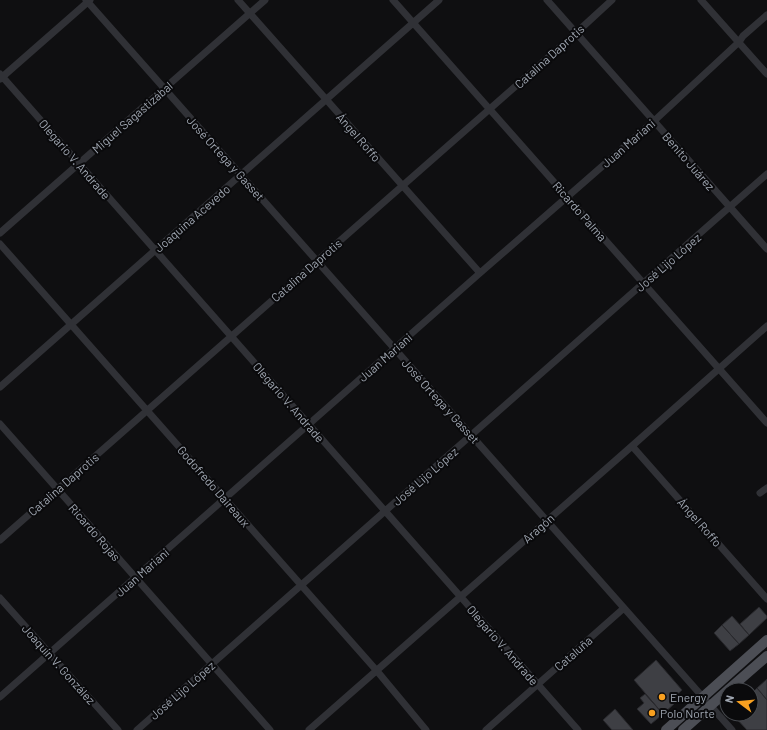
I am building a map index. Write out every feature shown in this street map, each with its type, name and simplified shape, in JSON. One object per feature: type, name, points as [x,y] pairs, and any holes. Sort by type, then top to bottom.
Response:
[{"type":"main road","points":[[666,730],[767,640]]},
{"type":"main road","points":[[738,682],[767,656]]},
{"type":"main road","points":[[683,730],[719,698]]},
{"type":"street","name":"Ángel Roffo","points":[[238,0],[480,273]]},
{"type":"street","name":"Miguel Sagastizábal","points":[[0,233],[265,0]]},
{"type":"street","name":"Ricardo Palma","points":[[393,0],[767,423]]},
{"type":"street","name":"Joaquina Acevedo","points":[[0,387],[438,0]]},
{"type":"street","name":"Benito Juárez","points":[[547,0],[767,250]]},
{"type":"street","name":"Catalina Daprotis","points":[[0,540],[612,0]]},
{"type":"street","points":[[701,0],[767,74]]},
{"type":"street","points":[[1,77],[88,1]]},
{"type":"street","name":"José Ortega y Gasset","points":[[88,1],[732,730]]},
{"type":"street","name":"Juan Mariani","points":[[0,697],[654,121],[767,14]]},
{"type":"street","name":"Olegario V. Andrade","points":[[1,77],[578,730]]},
{"type":"street","name":"José Lijo López","points":[[137,730],[767,174]]},
{"type":"street","name":"Godofredo Daireaux","points":[[0,244],[301,585],[426,730]]},
{"type":"street","name":"Aragón","points":[[309,730],[767,326]]},
{"type":"street","name":"Ricardo Rojas","points":[[0,424],[270,730]]},
{"type":"street","name":"Ángel Roffo","points":[[632,446],[767,599]]},
{"type":"street","points":[[760,493],[767,488]]},
{"type":"street","name":"Joaquín V. González","points":[[0,598],[118,730]]},
{"type":"street","name":"Cataluña","points":[[486,730],[624,608]]},
{"type":"building","points":[[759,607],[767,618],[749,635],[740,624]]},
{"type":"building","points":[[732,616],[749,635],[739,644],[722,625]]},
{"type":"building","points":[[722,625],[739,644],[730,651],[714,633]]},
{"type":"building","points":[[656,660],[682,690],[671,700],[674,704],[663,714],[634,680]]},
{"type":"building","points":[[767,679],[767,700],[759,690],[759,686]]},
{"type":"building","points":[[759,690],[767,700],[767,730],[747,730],[740,722],[759,722]]},
{"type":"building","points":[[645,694],[663,714],[651,724],[637,709],[644,703],[640,698]]},
{"type":"building","points":[[615,709],[633,730],[612,730],[603,720]]},
{"type":"place","name":"Energy","points":[[662,697]]},
{"type":"place","name":"Polo Norte","points":[[652,713]]}]
